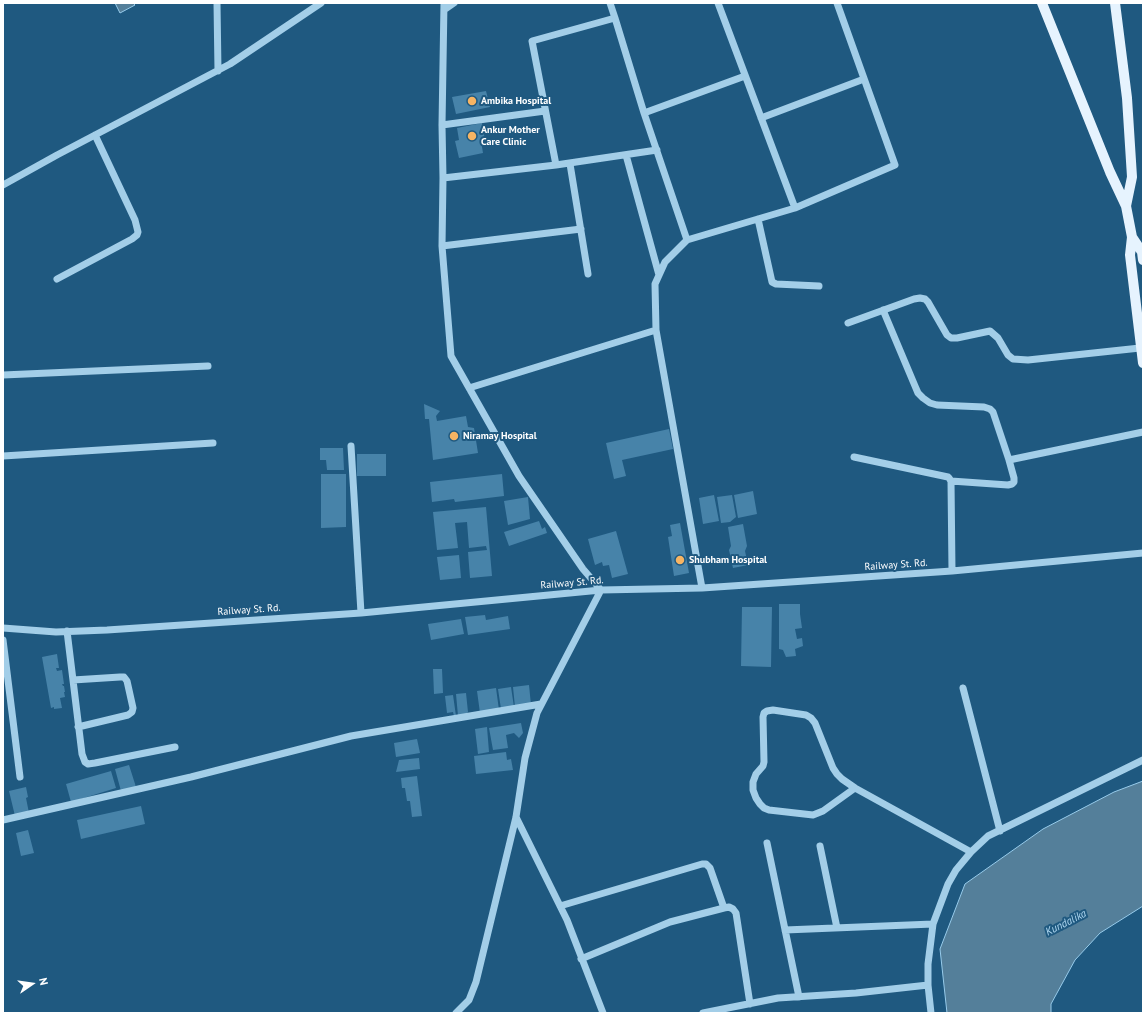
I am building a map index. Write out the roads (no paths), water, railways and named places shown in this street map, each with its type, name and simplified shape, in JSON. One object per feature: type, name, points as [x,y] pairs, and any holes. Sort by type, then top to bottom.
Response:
[{"type":"main road","points":[[1042,3],[1110,172],[1126,206],[1132,237],[1130,255],[1143,363]]},
{"type":"main road","points":[[1115,3],[1127,98],[1132,169],[1126,206]]},
{"type":"main road","points":[[1132,237],[1142,252],[1143,260]]},
{"type":"street","points":[[218,3],[218,71]]},
{"type":"street","points":[[3,185],[218,71],[321,3]]},
{"type":"street","points":[[454,3],[444,6],[442,126],[444,178],[442,246],[451,356],[519,476],[583,569],[602,590],[540,704],[525,758],[516,816],[476,982],[469,1000],[456,1013]]},
{"type":"street","points":[[610,3],[656,150],[687,240]]},
{"type":"street","points":[[718,3],[795,208]]},
{"type":"street","points":[[702,588],[656,330],[654,284],[665,262],[687,240],[795,208],[895,165],[837,3]]},
{"type":"street","points":[[556,166],[532,42],[615,18]]},
{"type":"street","points":[[644,113],[745,76]]},
{"type":"street","points":[[761,118],[864,78]]},
{"type":"street","points":[[442,126],[545,111]]},
{"type":"street","points":[[57,279],[137,235],[138,228],[135,220],[95,135]]},
{"type":"street","points":[[444,178],[556,166],[656,150]]},
{"type":"street","points":[[626,155],[659,275]]},
{"type":"street","points":[[570,164],[588,274]]},
{"type":"street","points":[[758,219],[772,282],[776,284],[819,286]]},
{"type":"street","points":[[442,246],[581,229]]},
{"type":"street","points":[[848,324],[883,310],[920,298],[925,299],[928,302],[947,335],[951,338],[990,331],[998,338],[1008,355],[1013,359],[1028,360],[1140,348]]},
{"type":"street","points":[[854,457],[948,477],[951,481],[1008,485],[1014,482],[1009,460],[993,412],[984,407],[937,405],[930,403],[923,398],[918,393],[883,310]]},
{"type":"street","points":[[469,388],[656,330]]},
{"type":"street","points":[[3,374],[208,366]]},
{"type":"street","points":[[1009,460],[1143,432]]},
{"type":"street","points":[[3,456],[213,443]]},
{"type":"street","points":[[351,446],[361,613]]},
{"type":"street","points":[[951,481],[952,570]]},
{"type":"street","name":"Railway St. Rd.","points":[[3,628],[56,632],[107,630],[361,613],[602,590],[702,588],[952,570],[1143,553]]},
{"type":"street","points":[[67,631],[82,758],[85,762],[88,764],[95,763],[175,747]]},
{"type":"street","points":[[3,640],[20,777]]},
{"type":"street","points":[[73,680],[120,676],[127,681],[133,708],[132,712],[128,715],[78,726]]},
{"type":"street","points":[[963,688],[1000,831]]},
{"type":"street","points":[[3,820],[191,777],[352,736],[540,704]]},
{"type":"street","points":[[855,788],[823,811],[813,814],[770,810],[764,808],[756,798],[753,790],[753,782],[756,774],[763,766],[764,762],[764,713],[773,710],[806,715],[811,718],[815,723],[833,768],[837,774],[855,788],[970,852]]},
{"type":"street","points":[[931,1013],[928,985],[928,964],[933,924],[948,884],[956,870],[970,852],[988,836],[1143,760]]},
{"type":"street","points":[[516,816],[567,920],[603,1013]]},
{"type":"street","points":[[767,843],[799,997]]},
{"type":"street","points":[[820,846],[837,928]]},
{"type":"street","points":[[560,906],[706,864],[710,868],[724,908]]},
{"type":"street","points":[[581,959],[670,922],[729,907],[736,913],[750,1004]]},
{"type":"street","points":[[785,930],[933,924]]},
{"type":"street","points":[[703,1013],[778,998],[856,993],[928,985]]},
{"type":"water","points":[[115,3],[133,3],[135,5],[120,13]]},
{"type":"water","name":"Kundalika","points":[[1143,781],[1143,906],[1100,933],[1075,960],[1051,1004],[1051,1013],[947,1013],[940,949],[965,884],[1043,829],[1114,792]]},
{"type":"place","name":"Ambika Hospital","points":[[472,101]]},
{"type":"place","name":"Ankur Mother Care Clinic","points":[[472,136]]},
{"type":"place","name":"Niramay Hospital","points":[[454,436]]},
{"type":"place","name":"Shubham Hospital","points":[[680,560]]}]
